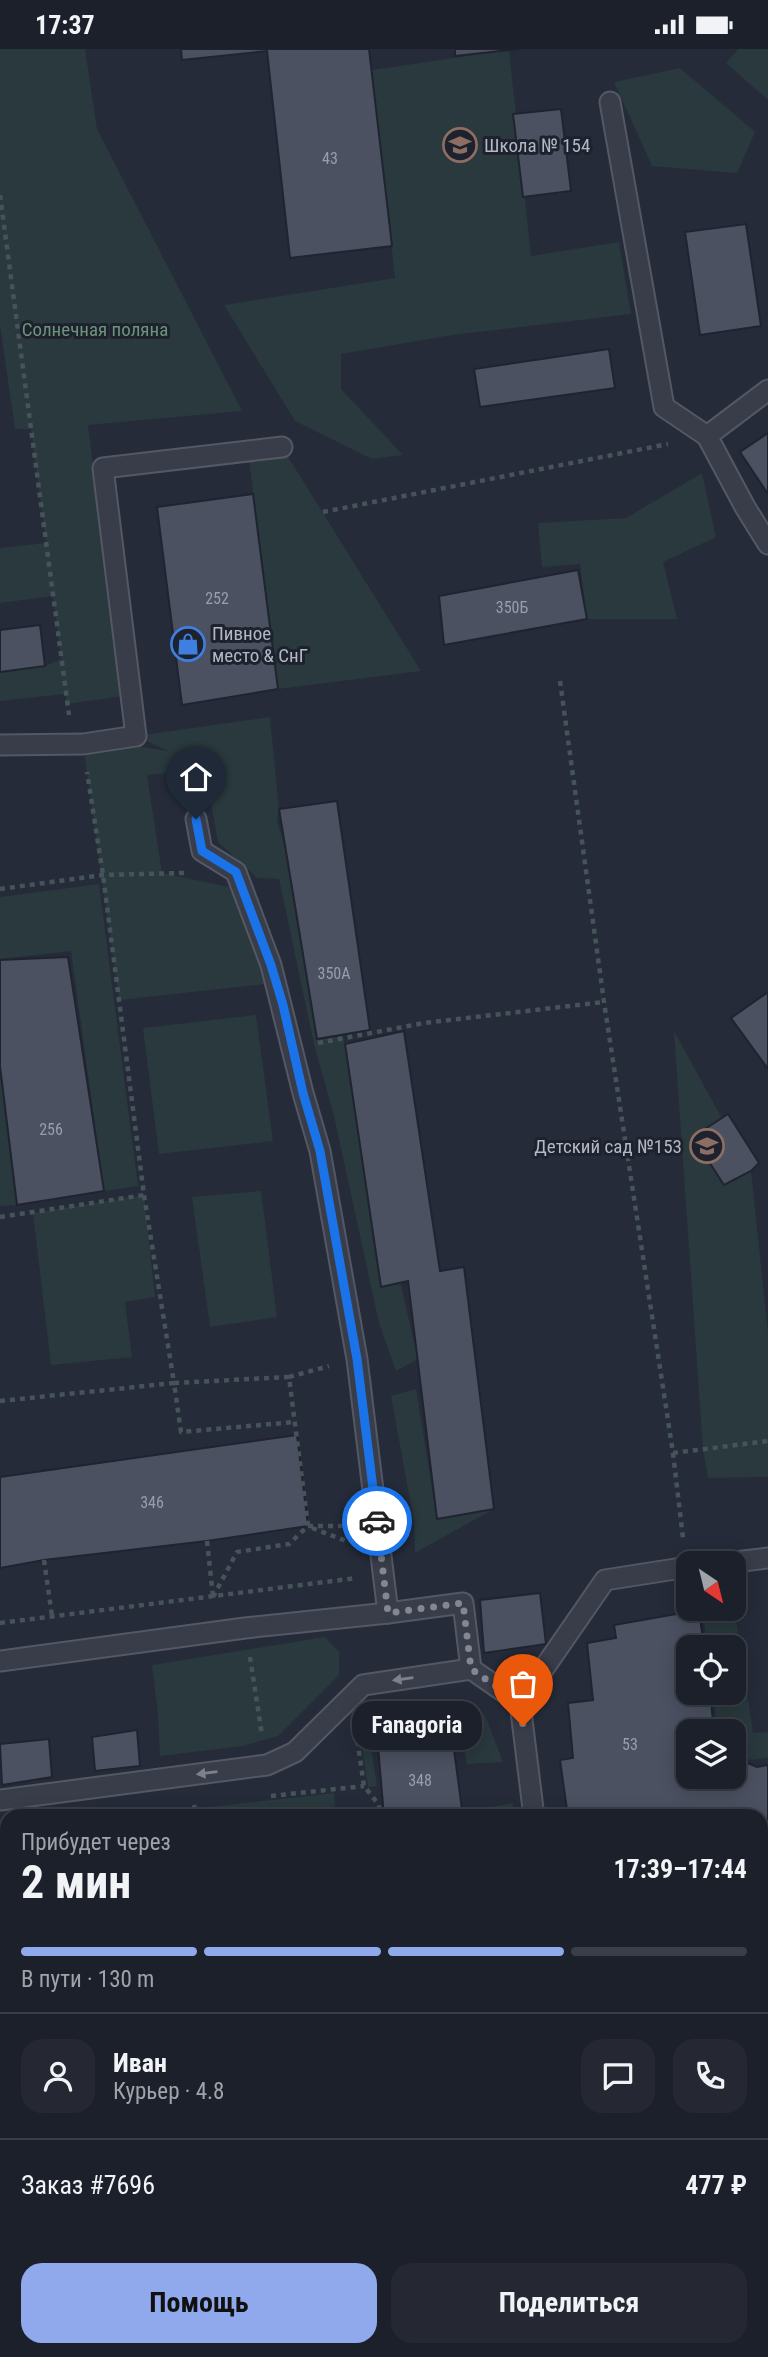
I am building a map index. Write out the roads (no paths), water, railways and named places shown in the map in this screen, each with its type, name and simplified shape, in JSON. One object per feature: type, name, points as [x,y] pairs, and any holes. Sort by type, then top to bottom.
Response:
[{"type":"lane","points":[[610,102],[664,407],[707,436],[768,544]]},
{"type":"lane","points":[[707,436],[768,390]]},
{"type":"lane","points":[[0,745],[78,744],[136,736],[103,468],[282,447]]},
{"type":"lane","points":[[196,819],[202,851],[236,872],[271,965],[320,1151],[357,1359],[388,1613]]},
{"type":"lane","points":[[746,1561],[768,1558]]},
{"type":"lane","points":[[533,1809],[520,1703],[604,1580],[676,1569]]},
{"type":"lane","points":[[0,1661],[245,1627],[463,1603],[471,1669]]},
{"type":"lane","points":[[0,1800],[267,1765],[295,1752],[363,1685],[471,1669],[520,1703]]},
{"type":"place","name":"Школа № 154","points":[[460,145]]},
{"type":"place","name":"Пивное место & СнГ","points":[[188,644]]},
{"type":"place","name":"Детский сад №153","points":[[707,1146]]},
{"type":"place","name":"Fanagoria","points":[[523,1726]]},
{"type":"park label","name":"Солнечная поляна","points":[[95,329]]}]
